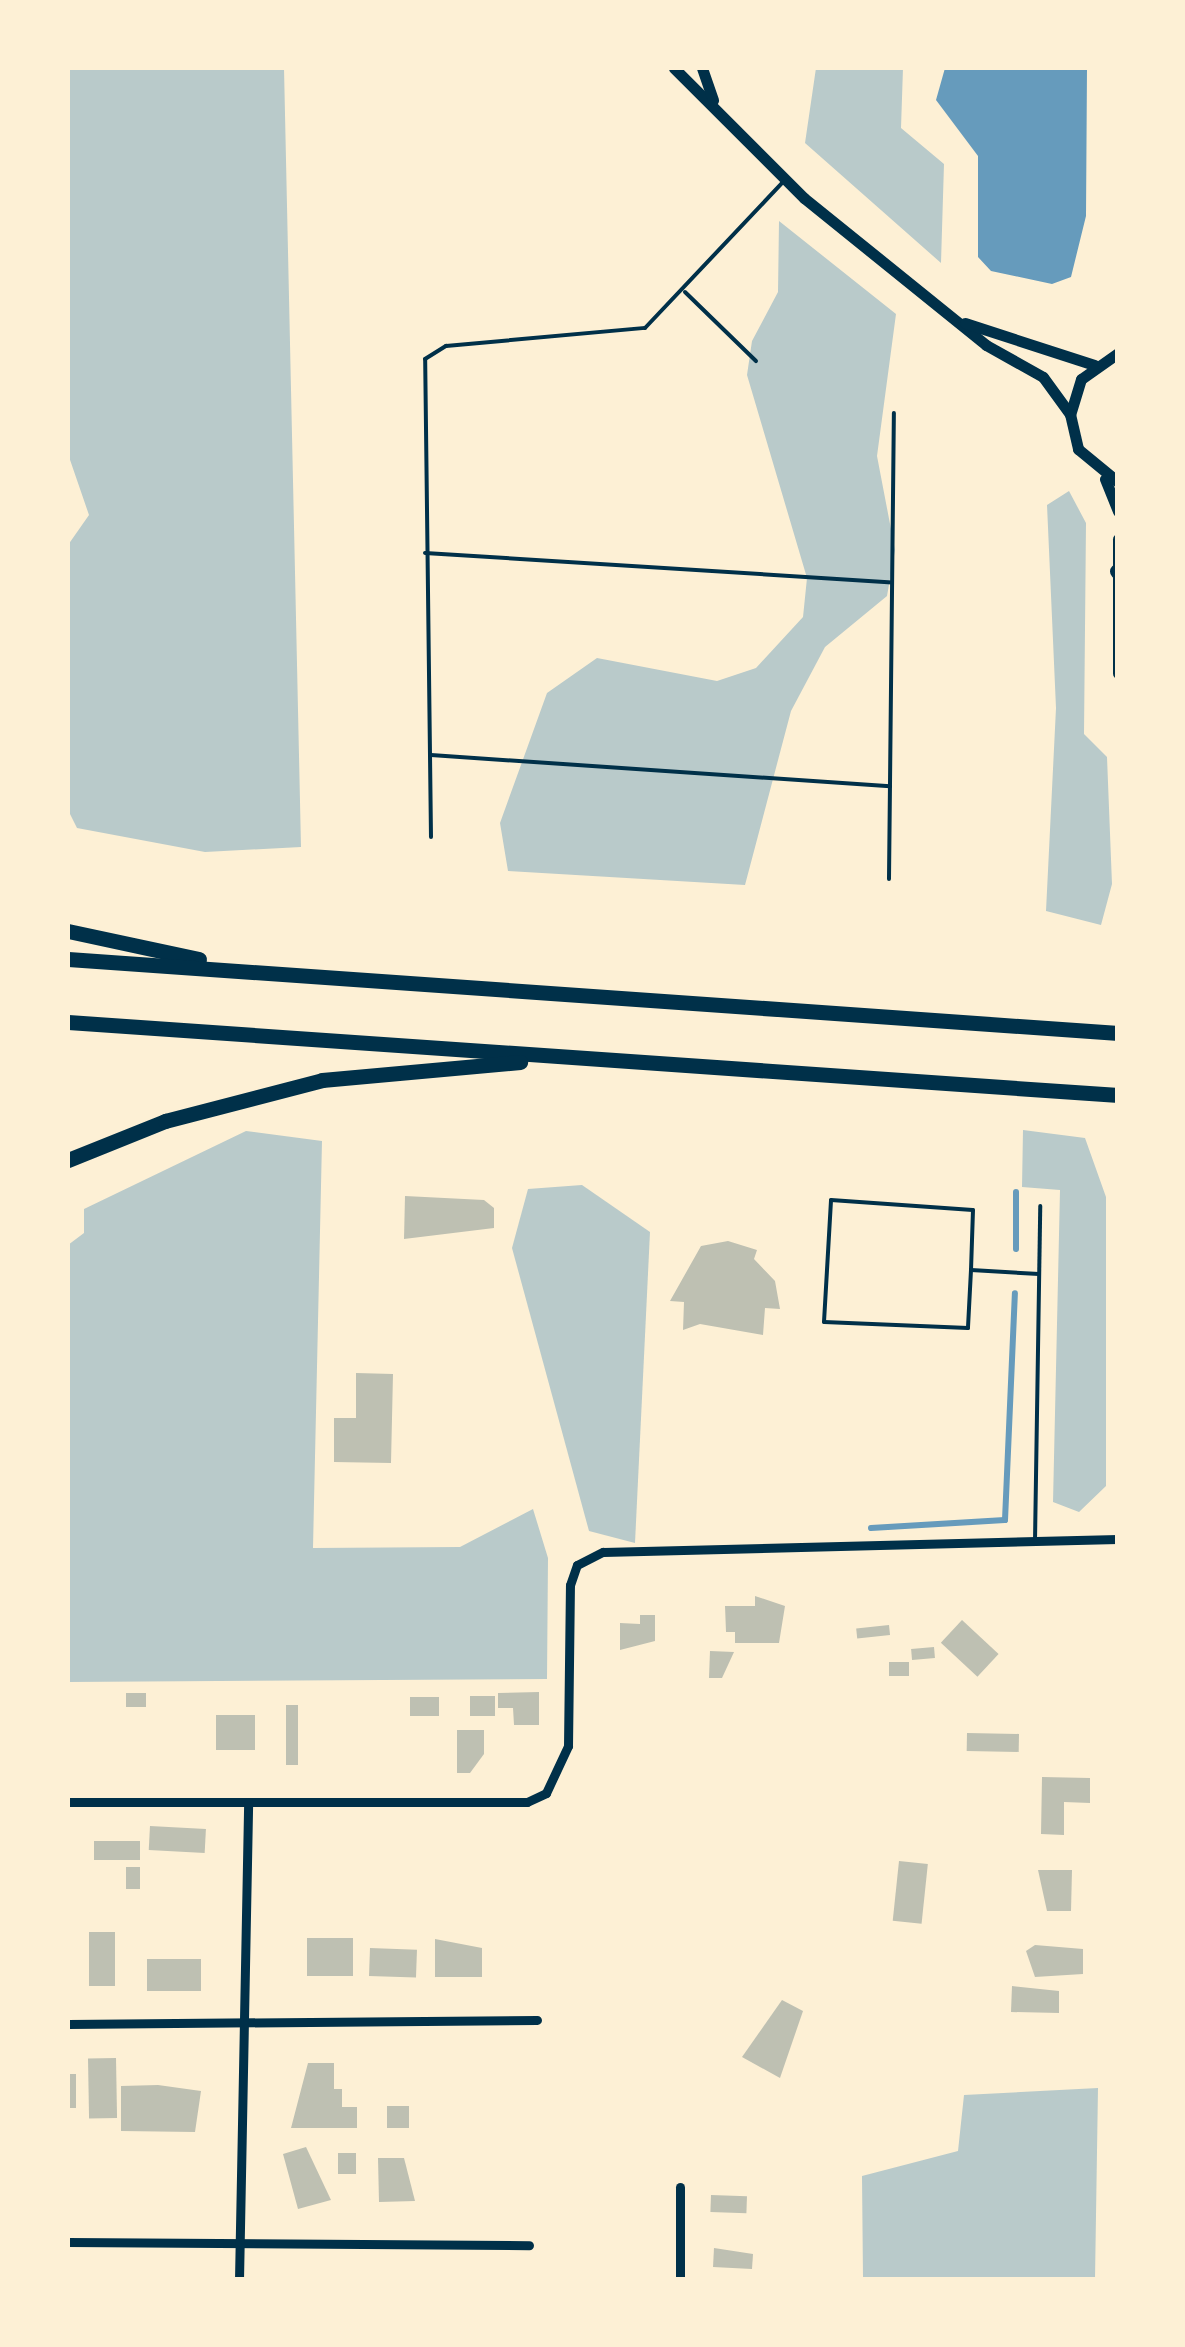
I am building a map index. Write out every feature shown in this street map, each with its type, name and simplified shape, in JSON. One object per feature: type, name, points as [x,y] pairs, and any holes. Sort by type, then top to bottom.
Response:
[{"type":"highway","points":[[68,931],[237,968]]},
{"type":"highway","points":[[68,958],[1118,1033]]},
{"type":"highway","points":[[68,1022],[1118,1095]]},
{"type":"highway","points":[[68,1160],[165,1120],[322,1080],[571,1058]]},
{"type":"street","points":[[674,68],[713,100],[786,179],[966,323],[1043,377],[1070,414],[1078,449],[1102,476],[1118,511]]},
{"type":"street","points":[[702,68],[713,100]]},
{"type":"street","points":[[966,323],[1094,365]]},
{"type":"street","points":[[1070,414],[1094,365],[1115,350]]},
{"type":"street","points":[[1102,476],[1118,482]]},
{"type":"street","points":[[1118,539],[1118,673]]},
{"type":"street","points":[[68,1802],[527,1802],[546,1794],[568,1746],[570,1585],[577,1565],[602,1552],[1118,1539]]},
{"type":"street","points":[[239,2280],[248,1802]]},
{"type":"street","points":[[68,2024],[537,2020]]},
{"type":"street","points":[[680,2187],[680,2280]]},
{"type":"street","points":[[68,2242],[529,2245]]},
{"type":"lane","points":[[431,836],[425,359],[446,346],[620,336],[645,328],[685,292],[786,179]]},
{"type":"lane","points":[[685,292],[756,361]]},
{"type":"lane","points":[[889,879],[894,413]]},
{"type":"lane","points":[[425,552],[892,582]]},
{"type":"lane","points":[[430,756],[890,786]]},
{"type":"lane","points":[[831,1200],[974,1210],[971,1270],[968,1328],[824,1322],[831,1200]]},
{"type":"lane","points":[[1035,1542],[1040,1206]]},
{"type":"lane","points":[[971,1270],[1039,1274]]},
{"type":"shaded area","points":[[68,68],[284,68],[301,847],[205,852],[77,828],[68,810],[68,545],[89,515],[68,454]]},
{"type":"shaded area","points":[[816,68],[903,68],[901,128],[944,164],[941,263],[805,143]]},
{"type":"shaded area","points":[[779,221],[896,314],[877,456],[895,550],[887,596],[825,647],[791,711],[745,885],[508,871],[500,823],[547,693],[597,658],[717,681],[756,668],[803,617],[807,578],[747,375],[752,341],[778,292]]},
{"type":"shaded area","points":[[1069,491],[1086,523],[1084,734],[1107,757],[1112,884],[1101,925],[1046,911],[1056,708],[1047,505]]},
{"type":"shaded area","points":[[1023,1130],[1085,1138],[1106,1197],[1106,1486],[1079,1512],[1053,1502],[1060,1190],[1022,1187]]},
{"type":"shaded area","points":[[246,1131],[322,1141],[313,1548],[460,1547],[533,1509],[548,1558],[547,1679],[68,1682],[68,1245],[84,1233],[84,1209]]},
{"type":"shaded area","points":[[582,1185],[650,1232],[635,1543],[589,1531],[512,1248],[528,1189]]},
{"type":"shaded area","points":[[1098,2088],[1095,2279],[863,2279],[862,2176],[958,2151],[964,2095]]},
{"type":"water","points":[[945,68],[1087,68],[1086,216],[1071,277],[1052,284],[991,271],[978,257],[978,156],[936,100]]},
{"type":"building","points":[[405,1196],[484,1200],[494,1208],[494,1228],[404,1239]]},
{"type":"building","points":[[728,1241],[757,1250],[754,1259],[775,1281],[780,1309],[765,1308],[763,1335],[700,1324],[683,1330],[684,1302],[670,1301],[701,1246]]},
{"type":"building","points":[[356,1373],[393,1374],[391,1463],[334,1462],[334,1418],[356,1418]]},
{"type":"building","points":[[755,1596],[785,1606],[779,1643],[735,1643],[735,1632],[726,1632],[725,1606],[755,1606]]},
{"type":"building","points":[[640,1615],[655,1615],[655,1641],[620,1650],[620,1623],[640,1624]]},
{"type":"building","points":[[962,1620],[999,1654],[977,1677],[941,1643]]},
{"type":"building","points":[[889,1625],[890,1635],[857,1638],[856,1628]]},
{"type":"building","points":[[934,1647],[935,1658],[912,1660],[911,1649]]},
{"type":"building","points":[[710,1651],[734,1652],[722,1678],[709,1678]]},
{"type":"building","points":[[889,1662],[909,1662],[909,1676],[889,1676]]},
{"type":"building","points":[[539,1692],[539,1725],[514,1725],[513,1708],[498,1708],[498,1693]]},
{"type":"building","points":[[126,1693],[146,1693],[146,1707],[126,1707]]},
{"type":"building","points":[[470,1696],[495,1696],[495,1716],[470,1716]]},
{"type":"building","points":[[410,1697],[439,1697],[439,1716],[410,1716]]},
{"type":"building","points":[[286,1705],[298,1705],[298,1765],[286,1765]]},
{"type":"building","points":[[216,1715],[255,1715],[255,1750],[216,1750]]},
{"type":"building","points":[[457,1730],[484,1730],[484,1754],[470,1773],[457,1773]]},
{"type":"building","points":[[967,1733],[1019,1734],[1019,1752],[967,1751]]},
{"type":"building","points":[[1042,1777],[1090,1778],[1090,1803],[1064,1802],[1064,1835],[1041,1834]]},
{"type":"building","points":[[150,1826],[206,1829],[205,1853],[149,1850]]},
{"type":"building","points":[[94,1841],[140,1841],[140,1860],[94,1860]]},
{"type":"building","points":[[899,1861],[928,1864],[922,1924],[893,1921]]},
{"type":"building","points":[[126,1867],[140,1867],[140,1889],[126,1889]]},
{"type":"building","points":[[1038,1870],[1072,1870],[1071,1911],[1047,1911]]},
{"type":"building","points":[[89,1932],[115,1932],[115,1986],[89,1986]]},
{"type":"building","points":[[307,1938],[353,1938],[353,1976],[307,1976]]},
{"type":"building","points":[[435,1939],[482,1948],[482,1977],[435,1977]]},
{"type":"building","points":[[1035,1945],[1083,1949],[1083,1974],[1035,1977],[1026,1951]]},
{"type":"building","points":[[370,1948],[417,1950],[416,1978],[369,1976]]},
{"type":"building","points":[[147,1959],[201,1959],[201,1991],[147,1991]]},
{"type":"building","points":[[1012,1986],[1059,1991],[1059,2013],[1011,2012]]},
{"type":"building","points":[[782,2000],[803,2011],[780,2078],[742,2057]]},
{"type":"building","points":[[88,2058],[116,2058],[117,2118],[89,2118]]},
{"type":"building","points":[[308,2063],[334,2063],[334,2089],[342,2089],[342,2107],[357,2107],[357,2128],[291,2128]]},
{"type":"building","points":[[68,2074],[76,2074],[76,2108],[68,2108]]},
{"type":"building","points":[[158,2085],[201,2091],[195,2132],[121,2131],[121,2086]]},
{"type":"building","points":[[387,2106],[409,2106],[409,2128],[387,2128]]},
{"type":"building","points":[[306,2147],[331,2200],[298,2209],[283,2154]]},
{"type":"building","points":[[338,2153],[356,2153],[356,2174],[338,2174]]},
{"type":"building","points":[[378,2158],[404,2158],[415,2201],[379,2202]]},
{"type":"building","points":[[711,2195],[747,2196],[746,2213],[710,2212]]},
{"type":"building","points":[[714,2248],[753,2254],[752,2269],[713,2267]]},
{"type":"waterway","points":[[1016,1192],[1016,1249]]},
{"type":"waterway","points":[[871,1528],[1005,1520],[1015,1293]]}]
